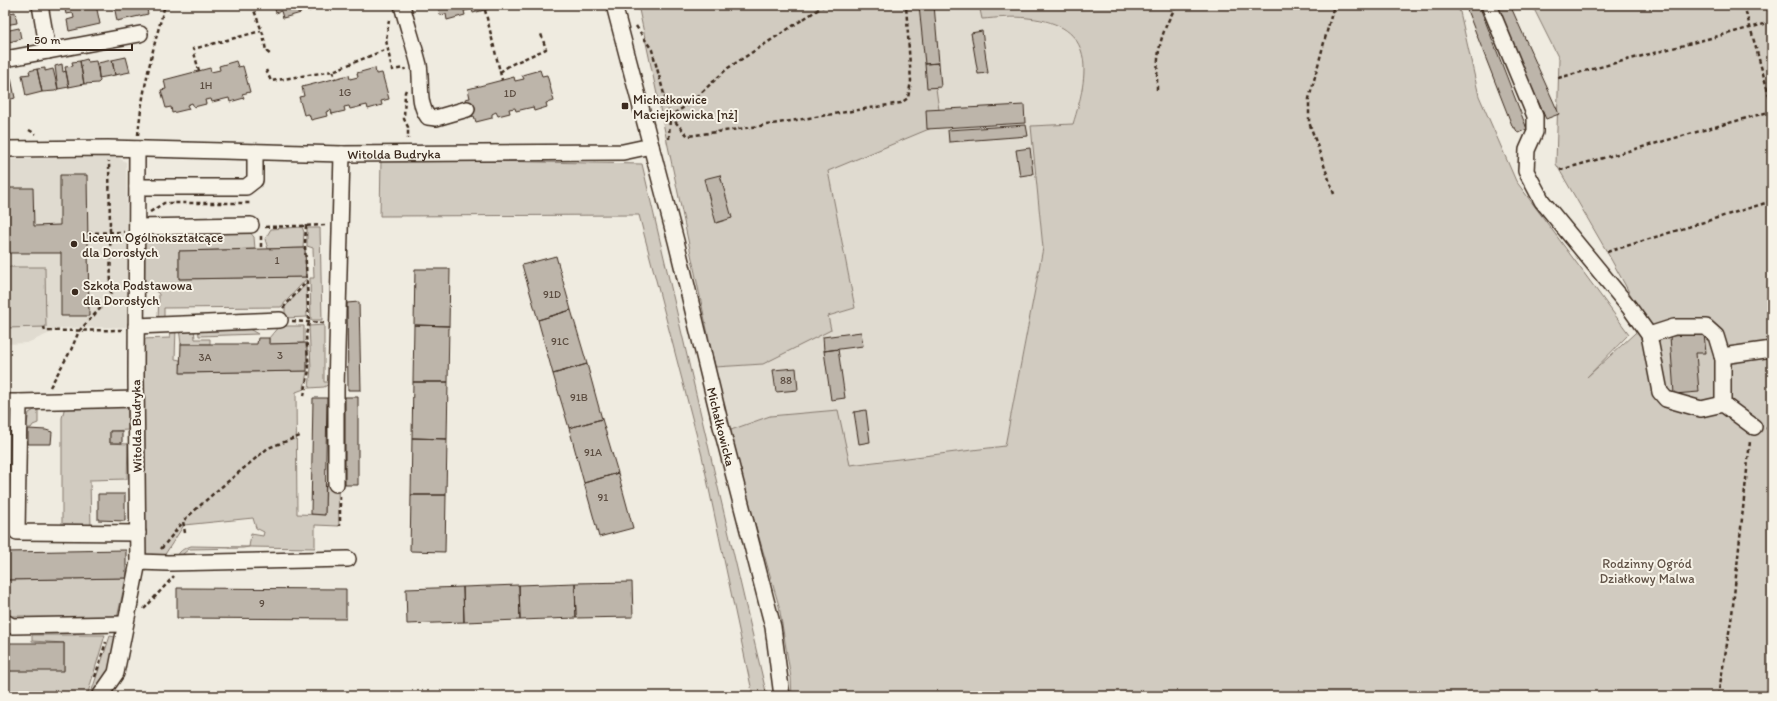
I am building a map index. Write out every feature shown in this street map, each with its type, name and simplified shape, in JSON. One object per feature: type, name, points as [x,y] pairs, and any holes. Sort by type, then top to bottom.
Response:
[{"type":"street","points":[[40,5],[48,51]]},
{"type":"street","points":[[402,5],[419,67],[424,113],[428,117],[436,118],[467,109]]},
{"type":"street","name":"Michałkowicka","points":[[614,5],[773,627],[782,696]]},
{"type":"street","points":[[1489,5],[1535,116],[1535,132],[1527,150],[1526,170],[1542,201],[1629,307],[1649,335],[1660,392],[1666,399],[1701,409],[1723,404],[1754,427]]},
{"type":"street","points":[[5,59],[140,34]]},
{"type":"street","name":"Witolda Budryka","points":[[102,690],[116,672],[118,624],[144,563],[138,533],[136,399],[133,328],[133,230],[137,187],[137,144]]},
{"type":"street","name":"Witolda Budryka","points":[[5,149],[137,144],[255,152],[342,154],[652,153]]},
{"type":"street","points":[[137,187],[246,187],[255,180],[255,152]]},
{"type":"street","points":[[336,484],[336,389],[342,154]]},
{"type":"street","points":[[133,230],[251,225]]},
{"type":"street","points":[[133,328],[280,320]]},
{"type":"street","points":[[1649,335],[1674,327],[1706,327],[1716,336],[1722,356],[1723,404]]},
{"type":"street","points":[[1722,356],[1772,349]]},
{"type":"street","points":[[136,399],[12,402],[11,503],[17,532],[138,533]]},
{"type":"street","points":[[144,563],[348,559]]},
{"type":"street","points":[[5,622],[12,626],[118,624]]},
{"type":"path","points":[[137,144],[140,114],[147,76],[165,5]]},
{"type":"path","points":[[252,5],[266,51],[271,55]]},
{"type":"path","points":[[670,116],[689,104],[728,68],[825,5]]},
{"type":"path","points":[[670,116],[688,136],[760,126],[901,102],[908,98],[911,81],[906,5]]},
{"type":"path","points":[[1157,90],[1157,59],[1161,39],[1166,23],[1177,5]]},
{"type":"path","points":[[1334,5],[1309,99],[1309,122],[1334,194]]},
{"type":"path","points":[[1744,5],[1772,106]]},
{"type":"path","points":[[485,10],[502,80]]},
{"type":"path","points":[[389,20],[386,40],[392,70],[404,68],[406,74]]},
{"type":"path","points":[[632,20],[652,50],[670,116],[669,139]]},
{"type":"path","points":[[1558,78],[1772,22]]},
{"type":"path","points":[[199,71],[194,49],[261,31]]},
{"type":"path","points":[[500,72],[510,65],[546,49],[541,34]]},
{"type":"path","points":[[266,70],[271,81],[333,70],[387,49]]},
{"type":"path","points":[[333,70],[335,79]]},
{"type":"path","points":[[408,140],[408,127],[404,119],[404,92],[409,87]]},
{"type":"path","points":[[1560,170],[1772,111]]},
{"type":"path","points":[[36,402],[46,394],[71,350],[79,330],[111,297],[109,156]]},
{"type":"path","points":[[1607,252],[1772,201]]},
{"type":"path","points":[[147,214],[164,203],[250,203]]},
{"type":"path","points":[[251,225],[265,227],[340,224]]},
{"type":"path","points":[[304,396],[310,370],[306,335],[309,322],[305,245],[306,225]]},
{"type":"path","points":[[88,233],[110,233],[133,230]]},
{"type":"path","points":[[261,240],[261,249]]},
{"type":"path","points":[[308,280],[283,307],[280,320],[324,323]]},
{"type":"path","points":[[44,327],[45,331],[133,328]]},
{"type":"path","points":[[1718,696],[1732,615],[1751,432],[1754,427],[1772,429]]},
{"type":"path","points":[[144,563],[183,521],[268,448],[300,436]]},
{"type":"path","points":[[336,484],[340,485],[340,526]]},
{"type":"path","points":[[183,521],[185,533]]},
{"type":"path","points":[[139,614],[187,563]]},
{"type":"path","points":[[102,690],[118,624]]},
{"type":"shaded area","points":[[920,5],[979,5],[982,19],[1029,18],[1056,25],[1073,35],[1082,51],[1085,74],[1073,124],[1031,126],[1043,248],[1005,446],[850,465],[770,416],[728,431],[715,367],[763,364],[828,316],[855,308],[828,171],[941,123],[931,53]]},
{"type":"shaded area","points":[[117,157],[126,162],[128,327],[62,328],[27,343],[5,344],[5,159]]},
{"type":"green space","points":[[638,5],[920,5],[931,53],[941,124],[828,171],[855,308],[828,316],[831,330],[763,364],[715,367]]},
{"type":"green space","name":"Rodzinny Ogród Działkowy Malwa","points":[[979,5],[1453,5],[1460,12],[1479,96],[1516,181],[1629,334],[1587,377],[1646,323],[1556,164],[1559,59],[1532,5],[1772,5],[1772,696],[792,696],[791,678],[779,606],[728,431],[770,416],[838,410],[850,465],[1005,446],[1043,248],[1031,126],[1073,124],[1082,87],[1084,70],[1082,54],[1077,41],[1066,30],[1050,22],[1028,18],[1011,17],[982,19]]},
{"type":"green space","points":[[381,159],[642,164],[767,696],[753,696],[702,456],[639,215],[380,216]]},
{"type":"green space","points":[[302,227],[304,232],[303,248],[268,249],[265,239],[271,229]]},
{"type":"green space","points":[[307,228],[320,228],[322,320],[311,320],[310,278],[314,278],[313,248],[307,246]]},
{"type":"green space","points":[[248,230],[254,237],[255,249],[179,251],[179,279],[308,277],[281,307],[164,308],[164,319],[158,319],[159,294],[141,279],[142,234]]},
{"type":"green space","points":[[5,267],[45,267],[46,327],[5,328]]},
{"type":"green space","points":[[306,284],[307,317],[285,318],[285,307]]},
{"type":"green space","points":[[324,325],[324,382],[333,382],[324,387],[309,388],[311,368],[309,326]]},
{"type":"green space","points":[[244,326],[258,334],[199,336],[198,327]]},
{"type":"green space","points":[[279,326],[304,326],[304,343],[269,344],[269,338]]},
{"type":"green space","points":[[176,327],[175,359],[180,360],[181,373],[307,371],[304,389],[296,392],[297,514],[325,515],[326,484],[338,486],[339,526],[315,525],[315,548],[249,547],[251,534],[263,536],[264,532],[256,528],[253,518],[184,525],[162,559],[146,555],[142,542],[142,339],[170,338],[171,328]]},
{"type":"green space","points":[[194,327],[195,339],[210,339],[210,344],[181,344],[179,328]]},
{"type":"green space","points":[[122,405],[128,409],[128,430],[110,431],[110,443],[128,444],[127,479],[90,480],[91,527],[62,527],[62,418],[65,406]]},
{"type":"green space","points":[[38,408],[38,423],[33,425],[31,428],[26,428],[29,413]]},
{"type":"green space","points":[[191,546],[249,547],[189,549],[177,559],[178,554],[181,551]]},
{"type":"green space","points":[[126,578],[117,618],[30,623],[25,616],[8,616],[7,605],[5,605],[5,580]]},
{"type":"green space","points":[[32,635],[105,635],[87,696],[5,696],[5,671],[64,670],[64,643],[32,641]]},
{"type":"green space","points":[[110,636],[115,637],[117,644],[109,675],[94,696],[90,696]]},
{"type":"building","points":[[64,5],[96,5],[100,24],[69,31],[67,20],[74,18],[73,13],[66,14]]},
{"type":"building","points":[[114,5],[146,5],[148,14],[117,21]]},
{"type":"building","points":[[274,5],[330,5],[309,11],[308,7],[300,9],[301,13],[283,18],[281,11],[276,13]]},
{"type":"building","points":[[438,5],[503,5],[473,13],[472,9],[464,11],[465,15],[447,20],[446,14],[440,15]]},
{"type":"building","points":[[934,5],[939,63],[925,64],[919,6]]},
{"type":"building","points":[[1465,5],[1479,5],[1527,129],[1518,133],[1515,128],[1513,128]]},
{"type":"building","points":[[1495,5],[1510,5],[1559,114],[1546,119]]},
{"type":"building","points":[[15,12],[17,23],[5,25],[5,14]]},
{"type":"building","points":[[19,28],[21,39],[5,43],[5,31]]},
{"type":"building","points":[[982,31],[988,73],[978,74],[971,33]]},
{"type":"building","points":[[126,57],[130,72],[115,75],[112,60]]},
{"type":"building","points":[[87,59],[88,62],[96,61],[100,81],[98,83],[84,84],[80,61]]},
{"type":"building","points":[[112,60],[115,75],[99,78],[98,63]]},
{"type":"building","points":[[80,61],[84,84],[69,87],[65,67],[73,66],[72,62]]},
{"type":"building","points":[[236,61],[238,67],[243,66],[250,92],[242,94],[244,98],[230,102],[229,98],[212,102],[211,99],[205,100],[206,104],[194,107],[192,103],[187,105],[189,109],[172,113],[171,107],[166,108],[161,90],[166,89],[164,80],[210,68],[211,72],[220,70],[219,66]]},
{"type":"building","points":[[939,63],[941,87],[927,88],[925,64]]},
{"type":"building","points":[[62,64],[63,72],[66,71],[69,87],[58,89],[55,66]]},
{"type":"building","points":[[45,68],[45,71],[53,69],[58,89],[55,91],[42,92],[37,69]]},
{"type":"building","points":[[375,68],[376,74],[382,73],[389,99],[381,101],[382,105],[368,109],[367,105],[350,109],[349,106],[344,107],[345,111],[332,114],[331,110],[326,112],[327,116],[311,120],[309,114],[304,115],[299,97],[304,96],[302,87],[349,75],[350,79],[358,77],[357,73]]},
{"type":"building","points":[[37,69],[42,92],[26,96],[22,75],[30,74],[29,71]]},
{"type":"building","points":[[540,70],[542,76],[547,75],[554,101],[546,103],[547,107],[534,111],[533,107],[516,111],[515,108],[509,109],[510,113],[498,116],[496,112],[492,114],[492,118],[476,122],[474,116],[470,117],[465,99],[470,98],[468,89],[514,77],[515,81],[524,79],[522,75]]},
{"type":"building","points":[[11,78],[15,98],[5,101],[5,79]]},
{"type":"building","points":[[1024,105],[1025,123],[927,129],[926,110]]},
{"type":"building","points":[[1026,125],[1028,136],[949,142],[948,130]]},
{"type":"building","points":[[1030,148],[1033,174],[1020,176],[1016,150]]},
{"type":"building","points":[[60,175],[87,175],[89,316],[61,316],[61,253],[5,253],[5,188],[33,188],[34,226],[60,225]]},
{"type":"building","points":[[720,175],[732,218],[716,223],[704,179]]},
{"type":"building","points":[[305,248],[306,277],[179,279],[179,251]]},
{"type":"building","points":[[556,256],[571,310],[538,320],[522,265]]},
{"type":"building","points":[[415,269],[450,269],[449,326],[414,325]]},
{"type":"building","points":[[359,302],[361,390],[348,390],[347,303]]},
{"type":"building","points":[[571,310],[587,364],[553,374],[538,320]]},
{"type":"building","points":[[414,325],[449,326],[448,382],[413,382]]},
{"type":"building","points":[[861,332],[863,346],[824,351],[823,337]]},
{"type":"building","points":[[1704,334],[1706,353],[1696,353],[1699,392],[1674,394],[1670,336]]},
{"type":"building","points":[[258,338],[269,338],[269,344],[307,343],[307,371],[180,373],[181,344],[257,344]]},
{"type":"building","points":[[838,349],[845,398],[831,400],[824,351]]},
{"type":"building","points":[[587,364],[602,419],[569,428],[553,374]]},
{"type":"building","points":[[796,368],[798,390],[776,392],[773,370]]},
{"type":"building","points":[[413,382],[448,382],[447,439],[412,438]]},
{"type":"building","points":[[345,397],[358,397],[358,485],[345,485]]},
{"type":"building","points":[[313,398],[327,398],[325,515],[311,514]]},
{"type":"building","points":[[866,410],[870,442],[859,444],[854,412]]},
{"type":"building","points":[[602,419],[618,473],[584,483],[569,428]]},
{"type":"building","points":[[28,429],[46,430],[52,432],[51,444],[28,444]]},
{"type":"building","points":[[110,431],[122,431],[122,443],[110,443]]},
{"type":"building","points":[[412,438],[447,439],[446,495],[411,495]]},
{"type":"building","points":[[618,473],[633,528],[599,537],[584,483]]},
{"type":"building","points":[[98,494],[125,494],[125,521],[98,520]]},
{"type":"building","points":[[411,495],[446,495],[445,552],[410,551]]},
{"type":"building","points":[[126,550],[126,578],[5,580],[5,552]]},
{"type":"building","points":[[632,582],[633,617],[576,618],[575,583]]},
{"type":"building","points":[[575,583],[576,618],[520,620],[519,585]]},
{"type":"building","points":[[519,585],[520,620],[464,622],[463,587]]},
{"type":"building","points":[[463,587],[464,622],[407,624],[406,589]]},
{"type":"building","points":[[177,588],[346,589],[346,619],[177,618]]},
{"type":"building","points":[[5,643],[64,643],[64,671],[5,671]]},
{"type":"place","name":"Michałkowice Maciejkowicka [nż]","points":[[625,106]]},
{"type":"place","name":"Liceum Ogólnokształcące dla Dorosłych","points":[[74,244]]},
{"type":"place","name":"Szkoła Podstawowa dla Dorosłych","points":[[75,292]]}]
